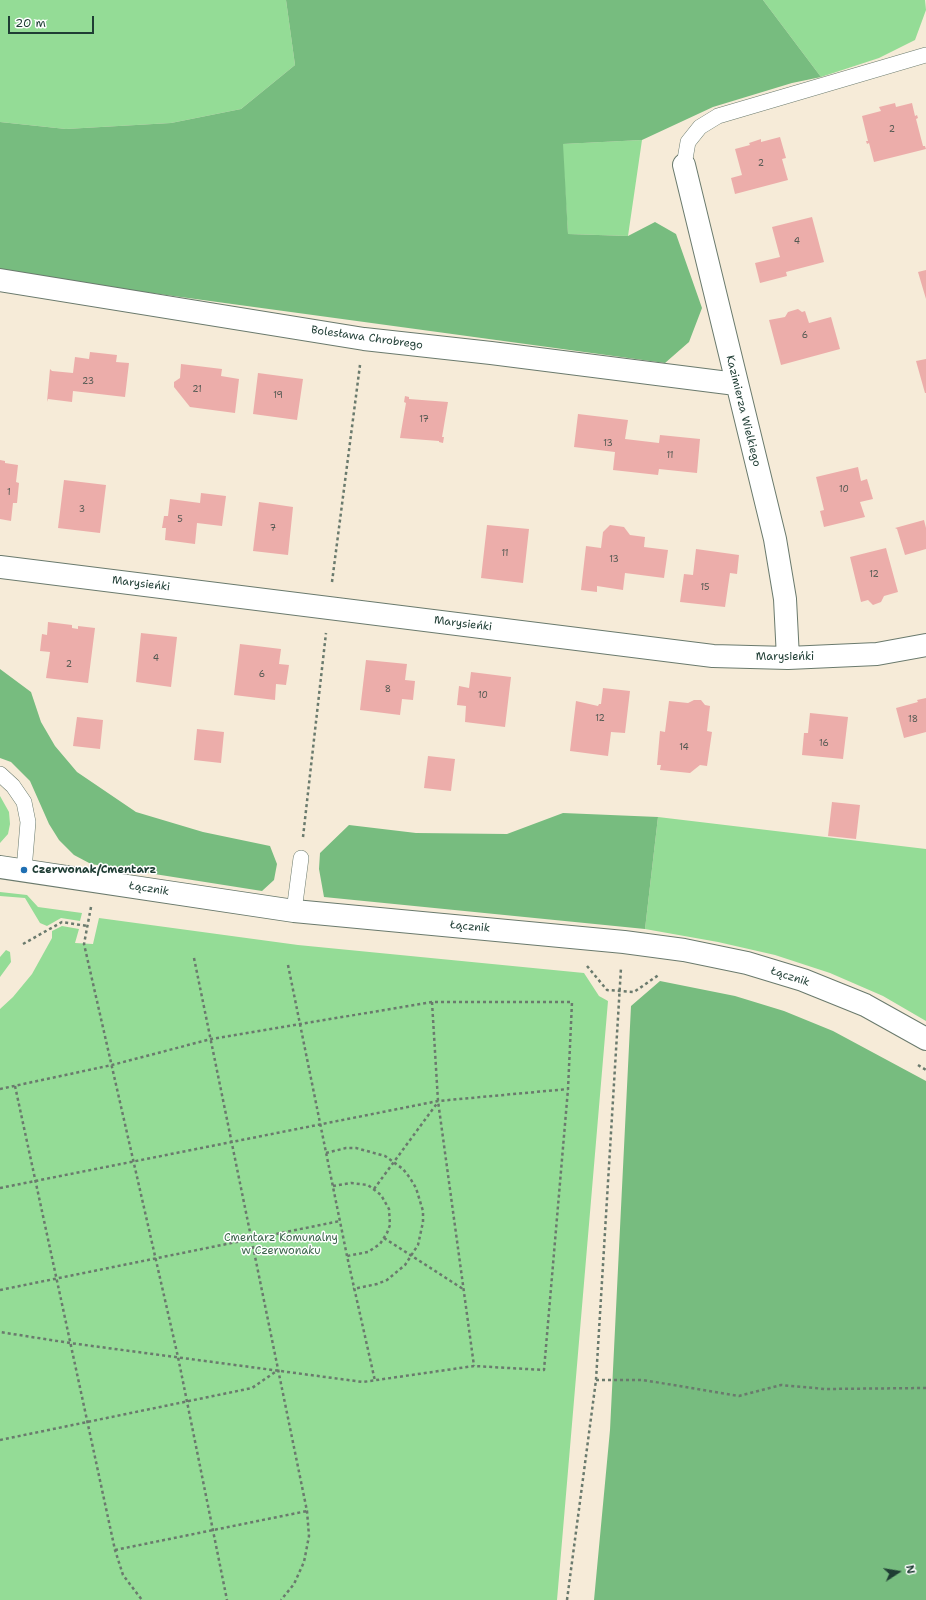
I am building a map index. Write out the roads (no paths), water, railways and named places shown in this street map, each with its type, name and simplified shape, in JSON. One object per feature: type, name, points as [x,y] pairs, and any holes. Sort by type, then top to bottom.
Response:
[{"type":"street","name":"Kazimierza Wielkiego","points":[[684,165],[736,384],[775,539],[785,599],[788,658]]},
{"type":"street","name":"Bolesława Chrobrego","points":[[0,280],[364,339],[491,353],[736,384]]},
{"type":"street","name":"Marysieńki","points":[[0,566],[714,656],[788,658],[877,654],[926,645]]},
{"type":"street","name":"Łącznik","points":[[0,867],[96,880],[294,911],[624,942],[684,950],[747,963],[803,980],[865,1005],[926,1038]]},
{"type":"lane","points":[[684,165],[688,142],[700,127],[718,116],[926,55]]},
{"type":"lane","points":[[0,774],[13,786],[24,802],[28,822],[24,870]]},
{"type":"lane","points":[[294,911],[301,858]]},
{"type":"place","name":"Czerwonak/Cmentarz","points":[[24,870]]},
{"type":"park label","name":"Cmentarz Komunalny w Czerwonaku","points":[[281,1244]]}]
